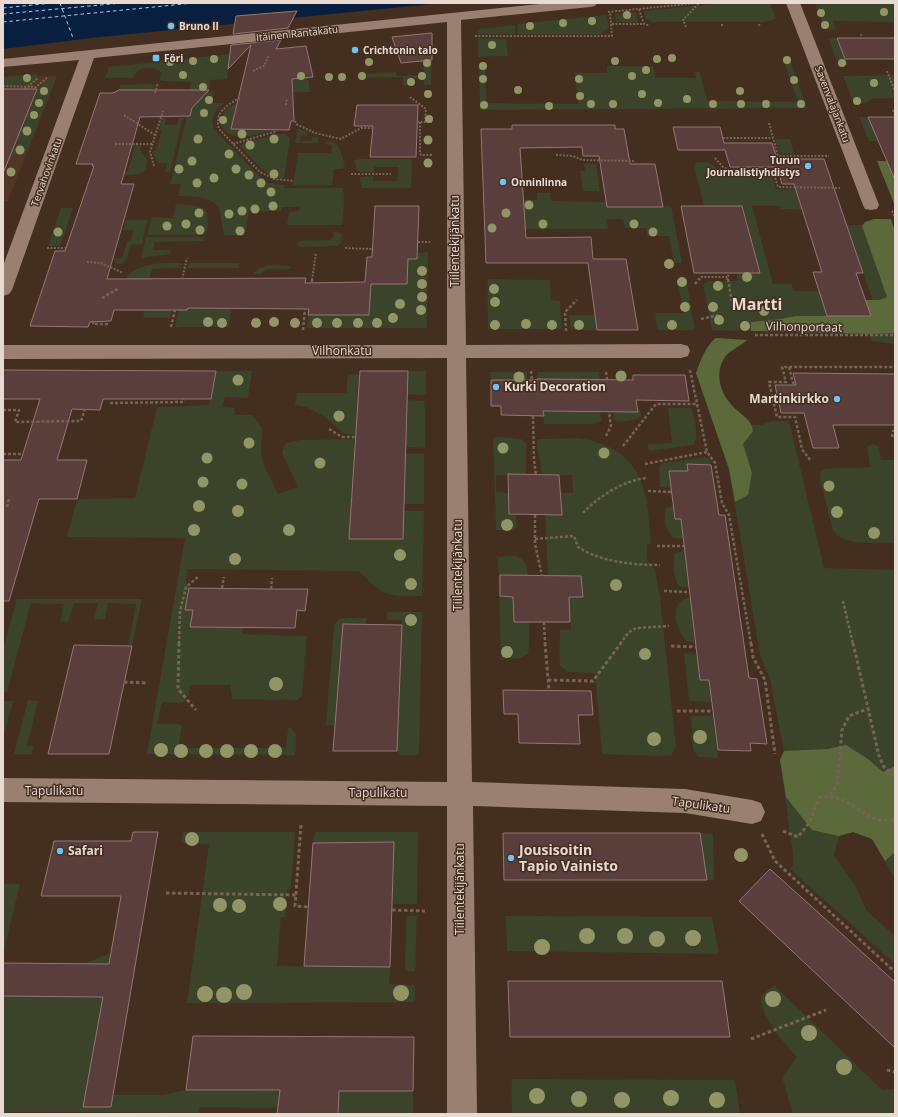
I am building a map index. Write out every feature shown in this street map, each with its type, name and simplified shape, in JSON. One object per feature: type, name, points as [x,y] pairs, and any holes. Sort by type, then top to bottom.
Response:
[{"type":"street","name":"Itäinen Rantakatu","points":[[3,63],[590,3]]},
{"type":"street","name":"Savenvalajankatu","points":[[793,3],[871,205]]},
{"type":"street","name":"Tiilentekijänkatu","points":[[454,17],[462,1114]]},
{"type":"street","name":"Tervahovinkatu","points":[[3,290],[88,55]]},
{"type":"street","name":"Vilhonkatu","points":[[3,352],[681,351]]},
{"type":"street","name":"Tapulikatu","points":[[3,790],[460,793],[685,801],[752,812]]},
{"type":"path","points":[[686,27],[683,20],[699,3]]},
{"type":"path","points":[[612,24],[644,24],[639,9]]},
{"type":"path","points":[[475,36],[612,38],[610,12]]},
{"type":"path","points":[[861,34],[862,38]]},
{"type":"path","points":[[253,71],[260,70],[267,62],[269,50]]},
{"type":"path","points":[[887,72],[895,90]]},
{"type":"path","points":[[3,86],[36,87],[47,78]]},
{"type":"path","points":[[25,89],[32,83]]},
{"type":"path","points":[[155,93],[158,83]]},
{"type":"path","points":[[410,97],[426,109],[425,122]]},
{"type":"path","points":[[240,98],[223,108],[219,113],[216,122],[219,129],[232,144],[267,177],[281,181],[294,181]]},
{"type":"path","points":[[286,105],[287,98]]},
{"type":"path","points":[[893,110],[895,115]]},
{"type":"path","points":[[154,166],[150,152],[163,111]]},
{"type":"path","points":[[124,115],[156,135]]},
{"type":"path","points":[[295,121],[296,124],[315,133],[341,139],[361,128],[373,128]]},
{"type":"path","points":[[429,155],[421,155],[420,153],[419,122],[434,122]]},
{"type":"path","points":[[769,123],[777,156],[829,156]]},
{"type":"path","points":[[232,144],[277,131]]},
{"type":"path","points":[[723,138],[773,138]]},
{"type":"path","points":[[115,144],[152,144]]},
{"type":"path","points":[[556,155],[573,156],[582,160],[634,161]]},
{"type":"path","points":[[715,158],[723,167],[729,170],[774,171],[778,187],[840,188]]},
{"type":"path","points":[[351,174],[391,174]]},
{"type":"path","points":[[893,213],[895,218]]},
{"type":"path","points":[[418,242],[432,242]]},
{"type":"path","points":[[47,248],[66,248]]},
{"type":"path","points":[[345,248],[372,249]]},
{"type":"path","points":[[312,282],[316,253]]},
{"type":"path","points":[[182,279],[186,258]]},
{"type":"path","points":[[87,262],[103,263],[123,273]]},
{"type":"path","points":[[729,273],[727,282],[732,303]]},
{"type":"path","points":[[695,284],[701,277],[728,277]]},
{"type":"path","points":[[102,298],[119,288]]},
{"type":"path","points":[[566,334],[565,312],[577,300]]},
{"type":"path","points":[[303,330],[305,309]]},
{"type":"path","points":[[171,327],[176,310]]},
{"type":"path","points":[[701,319],[719,315]]},
{"type":"path","points":[[94,322],[93,324],[107,324],[106,327]]},
{"type":"path","name":"Vilhonportaat","points":[[756,335],[895,335]]},
{"type":"path","points":[[810,460],[802,449],[795,417],[777,417],[769,382],[786,382],[782,366],[895,367]]},
{"type":"path","points":[[789,367],[793,383],[796,383]]},
{"type":"path","points":[[531,368],[532,380]]},
{"type":"path","points":[[690,370],[707,452],[715,463],[722,503],[729,515],[754,657],[765,680],[776,754]]},
{"type":"path","points":[[130,403],[132,399]]},
{"type":"path","points":[[110,403],[183,402],[184,399]]},
{"type":"path","points":[[623,446],[656,404],[697,404]]},
{"type":"path","points":[[3,410],[19,410],[15,422],[81,421],[85,410]]},
{"type":"path","points":[[606,436],[611,426],[609,412]]},
{"type":"path","points":[[533,416],[534,460],[536,475]]},
{"type":"path","points":[[329,429],[342,437],[356,437]]},
{"type":"path","points":[[892,437],[893,431],[895,431]]},
{"type":"path","points":[[645,464],[707,452]]},
{"type":"path","points":[[3,454],[23,454]]},
{"type":"path","points":[[582,513],[594,502],[632,480],[646,478]]},
{"type":"path","points":[[648,491],[672,492]]},
{"type":"path","points":[[7,507],[9,499]]},
{"type":"path","points":[[535,515],[535,539],[542,576]]},
{"type":"path","points":[[535,539],[574,536],[577,546],[585,552],[631,564],[660,565]]},
{"type":"path","points":[[657,546],[684,546]]},
{"type":"path","points":[[196,710],[178,689],[180,611],[186,586],[198,577]]},
{"type":"path","points":[[222,588],[224,577]]},
{"type":"path","points":[[271,589],[272,578]]},
{"type":"path","points":[[664,591],[689,592]]},
{"type":"path","points":[[843,601],[879,756],[884,767],[895,776]]},
{"type":"path","points":[[544,622],[549,690]]},
{"type":"path","points":[[548,680],[593,681],[628,633],[636,628],[669,626]]},
{"type":"path","points":[[671,646],[696,647]]},
{"type":"path","points":[[124,682],[148,683]]},
{"type":"path","points":[[830,795],[837,785],[842,730],[850,716],[867,709]]},
{"type":"path","points":[[677,711],[712,711]]},
{"type":"path","points":[[783,831],[798,837],[805,831],[813,818],[815,806],[820,797],[830,795],[855,804],[877,820],[895,820]]},
{"type":"path","points":[[300,825],[295,906],[308,907]]},
{"type":"path","points":[[775,861],[895,972]]},
{"type":"path","points":[[166,893],[296,895]]},
{"type":"path","points":[[392,910],[425,911]]},
{"type":"path","points":[[751,1039],[826,1010]]},
{"type":"path","points":[[886,1070],[895,1072]]},
{"type":"shaded area","points":[[57,76],[8,201],[3,201],[3,77]]},
{"type":"green space","points":[[724,3],[770,3],[776,19],[763,22],[652,22],[645,19],[644,11]]},
{"type":"green space","points":[[815,3],[895,3],[895,22],[833,21],[836,30],[825,29]]},
{"type":"green space","points":[[636,12],[638,22],[616,22],[615,14]]},
{"type":"green space","points":[[606,15],[609,26],[600,34],[518,34],[518,24]]},
{"type":"green space","points":[[515,25],[515,34],[478,34],[477,29]]},
{"type":"green space","points":[[478,38],[506,39],[508,56],[478,57]]},
{"type":"green space","points":[[828,38],[837,38],[848,65],[839,65]]},
{"type":"green space","points":[[432,49],[431,85],[424,85],[424,78],[413,78],[413,85],[403,85],[403,77],[360,78],[356,76],[360,74],[396,72],[397,76],[425,75],[422,61]]},
{"type":"green space","points":[[230,54],[227,79],[210,80],[209,92],[214,92],[212,103],[224,103],[218,109],[213,118],[213,126],[215,130],[261,178],[269,183],[284,185],[284,188],[343,188],[344,206],[342,225],[287,225],[289,212],[299,211],[300,208],[282,207],[281,211],[249,211],[245,235],[224,235],[219,208],[215,204],[206,199],[178,196],[181,184],[170,184],[187,116],[190,116],[193,104],[196,104],[200,100],[195,99],[196,90],[189,90],[191,82],[162,81],[159,79],[161,74],[160,71],[152,68],[140,69],[133,78],[105,78],[109,67]]},
{"type":"green space","points":[[789,57],[807,108],[480,110],[479,65],[485,64],[486,103],[578,104],[575,73],[607,73],[607,66],[653,66],[656,78],[696,78],[695,71],[700,72],[707,101],[798,102],[783,59]]},
{"type":"green space","points":[[34,74],[38,75],[36,79],[28,85],[3,85],[3,77]]},
{"type":"green space","points":[[281,74],[308,75],[310,92],[284,92]]},
{"type":"green space","points":[[895,75],[895,98],[873,98],[866,103],[854,104],[843,76]]},
{"type":"green space","points":[[52,76],[57,76],[26,155],[10,155],[37,89]]},
{"type":"green space","points":[[155,84],[152,90],[119,90],[120,85]]},
{"type":"green space","points":[[235,104],[240,108],[236,123],[232,123],[231,129],[273,130],[251,136],[236,136],[229,134],[220,122],[225,110]]},
{"type":"green space","points":[[859,117],[868,117],[878,141],[869,141]]},
{"type":"green space","points":[[162,118],[166,118],[165,125],[177,125],[179,118],[183,118],[170,172],[165,172],[167,164],[158,163],[152,152],[156,150],[162,130],[159,130]]},
{"type":"green space","points":[[298,128],[308,133],[307,135],[301,136],[300,141],[311,141],[313,137],[318,137],[318,143],[295,143]]},
{"type":"green space","points":[[276,134],[286,134],[290,138],[284,179],[277,178],[259,167],[240,146],[244,143]]},
{"type":"green space","points":[[775,139],[790,139],[794,154],[780,154]]},
{"type":"green space","points":[[327,141],[331,141],[338,146],[345,166],[342,169],[334,169],[332,185],[293,185],[298,153],[331,153],[332,145],[324,144]]},
{"type":"green space","points":[[135,145],[141,145],[140,150],[147,159],[146,170],[142,173],[114,176],[94,175],[128,171]]},
{"type":"green space","points":[[359,159],[412,159],[411,188],[362,188],[359,177],[373,176],[373,181],[397,181],[398,167],[374,167],[374,172],[361,172],[357,171],[354,161]]},
{"type":"green space","points":[[877,161],[895,161],[895,206]]},
{"type":"green space","points":[[696,162],[708,162],[724,173],[771,174],[776,189],[835,190],[842,210],[781,209],[780,206],[752,206],[773,284],[791,284],[795,291],[819,291],[827,316],[795,316],[751,322],[751,331],[712,330],[703,285],[709,281],[738,281],[737,273],[760,273],[743,206],[704,206],[694,167]]},
{"type":"green space","points":[[584,164],[596,164],[600,191],[583,191],[580,171],[585,171]]},
{"type":"green space","points":[[537,193],[550,193],[551,201],[606,202],[607,207],[671,206],[682,263],[674,263],[669,236],[647,236],[646,228],[625,228],[623,219],[607,219],[608,229],[506,229],[524,208],[524,200],[537,200]]},
{"type":"green space","points":[[176,204],[197,206],[205,209],[208,222],[205,235],[147,235],[152,217],[173,218]]},
{"type":"green space","points":[[61,208],[73,208],[60,246],[48,246]]},
{"type":"green space","points":[[874,219],[891,219],[895,233],[895,333],[871,334],[751,331],[751,322],[795,316],[870,316],[865,300],[880,300],[887,297],[862,226],[865,222]]},
{"type":"green space","points":[[126,220],[147,220],[142,244],[131,245],[125,260],[121,264],[117,264],[114,261],[114,258],[122,258],[127,242],[130,241],[133,230],[123,230]]},
{"type":"green space","points":[[847,225],[895,225],[895,344],[871,341],[868,331],[883,331]]},
{"type":"green space","points":[[334,231],[342,234],[341,243],[337,246],[300,247],[296,245],[299,241],[330,240],[333,237]]},
{"type":"green space","points":[[146,237],[205,237],[204,241],[155,242],[153,250],[171,250],[170,254],[141,258]]},
{"type":"green space","points":[[428,252],[427,328],[307,328],[308,315],[369,315],[371,284],[407,284],[408,259],[417,259],[418,253]]},
{"type":"green space","points":[[182,263],[181,268],[152,269],[149,279],[126,281],[131,273],[136,270],[152,264]]},
{"type":"green space","points":[[189,263],[240,263],[239,268],[188,268]]},
{"type":"green space","points":[[269,265],[290,266],[291,269],[268,269],[260,274],[252,274],[260,268]]},
{"type":"green space","points":[[487,279],[550,280],[551,300],[560,301],[562,329],[488,329]]},
{"type":"green space","points":[[678,284],[687,284],[695,330],[657,330],[655,313],[684,313]]},
{"type":"green space","points":[[232,307],[229,327],[175,327],[179,310],[187,310],[188,308]]},
{"type":"green space","points":[[145,310],[171,310],[170,318],[143,318]]},
{"type":"green space","points":[[569,315],[595,315],[597,330],[571,330]]},
{"type":"green space","points":[[716,338],[747,340],[725,356],[720,368],[719,374],[721,386],[726,398],[732,406],[752,425],[761,425],[772,421],[789,421],[824,568],[895,570],[895,879],[872,839],[853,832],[839,836],[834,856],[855,885],[867,911],[895,936],[895,964],[790,869],[793,865],[793,854],[780,760],[784,751],[770,679],[760,655],[729,469],[696,373],[706,349]]},
{"type":"green space","points":[[716,338],[747,340],[725,357],[719,374],[721,386],[726,398],[733,407],[750,422],[753,431],[743,444],[752,473],[748,495],[735,502],[729,469],[696,373],[706,349]]},
{"type":"green space","points":[[216,371],[252,371],[248,398],[225,397],[222,407],[234,408],[235,415],[252,415],[262,429],[261,454],[263,463],[278,494],[298,487],[282,453],[286,443],[300,440],[355,439],[349,539],[403,539],[404,511],[424,511],[422,596],[401,596],[386,593],[374,586],[359,571],[188,569],[185,580],[189,588],[185,609],[193,610],[190,627],[243,628],[242,634],[307,636],[302,695],[298,700],[232,699],[230,685],[190,685],[189,694],[183,703],[162,702],[157,724],[179,724],[182,726],[178,748],[286,748],[288,728],[291,728],[296,734],[295,755],[147,754],[185,538],[67,537],[77,499],[135,498],[157,407],[209,405]]},
{"type":"green space","points":[[408,371],[426,371],[426,395],[408,394]]},
{"type":"green space","points":[[490,372],[527,372],[527,380],[491,380]]},
{"type":"green space","points":[[538,372],[599,372],[600,379],[537,379]]},
{"type":"green space","points":[[348,374],[360,375],[356,435],[344,434],[322,415],[303,406],[295,405],[297,393],[346,393]]},
{"type":"green space","points":[[407,400],[425,401],[425,448],[406,447]]},
{"type":"green space","points":[[637,408],[641,413],[641,417],[633,420],[617,422],[614,420],[613,412],[637,412]]},
{"type":"green space","points":[[668,408],[692,408],[696,427],[695,441],[693,445],[649,451],[647,444],[672,443]]},
{"type":"green space","points":[[543,412],[600,412],[602,421],[593,424],[544,424]]},
{"type":"green space","points":[[493,438],[521,439],[526,443],[526,475],[496,475],[496,492],[508,493],[509,514],[516,515],[517,527],[512,530],[496,530]]},
{"type":"green space","points":[[579,438],[604,445],[623,456],[637,473],[646,497],[651,544],[647,545],[647,560],[655,570],[660,598],[676,746],[671,756],[602,754],[595,673],[568,672],[559,665],[560,630],[571,629],[569,597],[583,597],[581,576],[548,576],[545,515],[562,515],[560,493],[573,493],[572,475],[542,475],[537,446],[538,439]]},
{"type":"green space","points":[[873,444],[879,447],[881,460],[895,460],[895,543],[853,541],[838,535],[833,530],[820,480],[821,471],[825,469],[870,467],[867,446]]},
{"type":"green space","points":[[406,454],[424,454],[424,504],[404,504]]},
{"type":"green space","points":[[706,457],[710,460],[711,465],[687,464],[688,471],[669,471],[671,488],[660,487],[659,466],[663,463]]},
{"type":"green space","points":[[673,506],[675,519],[681,519],[683,539],[673,538],[665,524],[666,508]]},
{"type":"green space","points":[[684,551],[689,587],[680,587],[676,580],[674,571],[675,553]]},
{"type":"green space","points":[[516,556],[526,564],[528,576],[500,575],[500,596],[513,597],[514,621],[529,622],[528,654],[521,658],[501,659],[498,557]]},
{"type":"green space","points":[[690,597],[695,643],[686,641],[682,636],[676,616],[678,604]]},
{"type":"green space","points":[[17,599],[142,599],[132,646],[128,646],[136,604],[108,603],[105,619],[94,619],[98,603],[74,603],[68,622],[60,621],[64,604],[31,603],[7,692],[3,692],[3,649]]},
{"type":"green space","points":[[387,612],[422,612],[419,755],[401,755],[397,751],[402,620],[387,620]]},
{"type":"green space","points":[[367,618],[335,726],[326,725],[334,625],[339,619]]},
{"type":"green space","points":[[684,653],[697,654],[700,679],[709,680],[711,702],[689,701]]},
{"type":"green space","points":[[28,700],[38,701],[27,746],[34,746],[32,754],[14,754]]},
{"type":"green space","points":[[4,701],[13,701],[3,739],[3,705]]},
{"type":"green space","points":[[691,716],[713,716],[718,758],[699,757],[693,750]]},
{"type":"green space","points":[[846,745],[868,759],[883,772],[895,766],[895,852],[885,861],[872,839],[853,832],[839,836],[812,830],[786,797],[780,760],[784,751],[828,749]]},
{"type":"green space","points":[[183,832],[295,832],[291,889],[287,889],[285,917],[281,917],[277,966],[390,967],[389,984],[415,985],[415,1002],[187,1003],[209,844],[181,843]]},
{"type":"green space","points":[[315,832],[418,832],[417,904],[392,904],[394,842],[313,843]]},
{"type":"green space","points":[[700,833],[713,834],[714,880],[707,880]]},
{"type":"green space","points":[[3,884],[20,884],[3,954]]},
{"type":"green space","points":[[406,916],[417,916],[415,971],[405,971]]},
{"type":"green space","points":[[506,916],[712,917],[719,954],[507,951]]},
{"type":"green space","points":[[111,953],[83,1107],[111,1107],[113,1095],[162,1095],[186,1090],[413,1091],[413,1114],[338,1114],[338,1108],[200,1107],[199,1113],[3,1112],[3,996],[77,996],[83,964]]},
{"type":"green space","points":[[774,985],[882,1090],[895,1089],[895,1114],[793,1114],[782,1077],[797,1057],[774,1029],[761,1004],[761,996]]},
{"type":"green space","points":[[511,1079],[735,1080],[740,1114],[512,1114]]},
{"type":"water","points":[[3,3],[442,3],[91,38],[3,49]]},
{"type":"building","points":[[297,11],[288,28],[233,34],[236,16]]},
{"type":"building","points":[[432,33],[432,60],[401,63],[392,37]]},
{"type":"building","points":[[837,38],[895,38],[895,59],[845,59]]},
{"type":"building","points":[[281,40],[276,49],[306,46],[313,77],[292,79],[294,121],[291,121],[289,130],[231,129],[251,45],[228,69],[231,45]]},
{"type":"building","points":[[3,89],[37,89],[4,171],[3,171]]},
{"type":"building","points":[[119,90],[209,90],[192,108],[190,116],[140,117],[121,184],[134,184],[107,279],[306,278],[305,283],[365,282],[367,257],[372,257],[375,206],[419,206],[417,259],[408,259],[407,284],[371,284],[369,315],[308,315],[309,309],[188,308],[187,310],[114,310],[111,321],[90,322],[88,327],[30,326],[55,251],[65,251],[94,166],[92,166],[93,164],[76,164],[100,93],[113,93]]},
{"type":"building","points":[[357,105],[418,105],[416,157],[370,157],[373,126],[354,126]]},
{"type":"building","points":[[868,117],[895,117],[895,180]]},
{"type":"building","points":[[512,125],[615,125],[615,129],[624,129],[630,164],[655,164],[663,207],[607,207],[599,156],[583,156],[582,147],[520,148],[526,238],[591,237],[593,259],[626,259],[638,330],[597,330],[588,263],[486,263],[481,129],[512,129]]},
{"type":"building","points":[[673,127],[720,127],[724,143],[772,143],[777,159],[824,159],[863,273],[856,273],[871,316],[827,316],[813,272],[822,272],[794,184],[782,184],[777,167],[730,167],[725,150],[678,150]]},
{"type":"building","points":[[681,206],[742,206],[760,273],[694,273]]},
{"type":"building","points":[[3,370],[216,371],[211,399],[103,399],[100,410],[72,409],[57,460],[87,460],[77,499],[39,499],[9,601],[3,601],[3,460],[21,460],[40,399],[3,399]]},
{"type":"building","points":[[360,371],[408,371],[403,539],[349,539]]},
{"type":"building","name":"Martinkirkko","points":[[793,373],[895,374],[895,425],[833,425],[839,448],[813,448],[804,413],[781,413],[775,385],[796,385]]},
{"type":"building","points":[[633,375],[685,375],[689,401],[636,400],[638,412],[543,411],[544,416],[501,415],[501,406],[491,406],[491,380],[633,380]]},
{"type":"building","points":[[687,464],[711,465],[719,515],[725,515],[749,678],[757,679],[767,744],[750,743],[751,751],[718,750],[709,680],[700,680],[681,519],[675,519],[669,471],[688,471]]},
{"type":"building","points":[[508,474],[559,475],[562,515],[509,514]]},
{"type":"building","points":[[500,575],[581,576],[583,597],[569,597],[570,622],[514,622],[513,597],[500,596]]},
{"type":"building","points":[[189,588],[308,589],[305,611],[297,610],[295,628],[190,627],[193,610],[185,610]]},
{"type":"building","points":[[343,624],[402,625],[397,751],[333,751]]},
{"type":"building","points":[[74,645],[132,646],[109,754],[48,754]]},
{"type":"building","points":[[503,690],[591,691],[593,715],[578,715],[580,744],[519,743],[518,714],[504,714]]},
{"type":"building","points":[[133,832],[158,832],[111,1107],[83,1107],[103,997],[3,996],[3,963],[109,964],[121,896],[41,896],[54,841],[131,841]]},
{"type":"building","points":[[503,833],[700,833],[707,880],[504,880]]},
{"type":"building","points":[[394,842],[390,967],[304,966],[313,843]]},
{"type":"building","points":[[770,869],[895,982],[895,1048],[739,901]]},
{"type":"building","points":[[508,981],[722,981],[730,1037],[510,1037]]},
{"type":"building","points":[[193,1036],[414,1037],[413,1091],[339,1091],[338,1114],[277,1114],[280,1090],[186,1090]]},
{"type":"ferry route","points":[[3,8],[52,3]]},
{"type":"ferry route","points":[[60,3],[62,9]]},
{"type":"ferry route","points":[[62,9],[122,3]]},
{"type":"ferry route","points":[[65,16],[194,3]]},
{"type":"ferry route","points":[[3,14],[62,9]]},
{"type":"ferry route","points":[[62,9],[65,16]]},
{"type":"ferry route","points":[[3,22],[65,16]]},
{"type":"ferry route","points":[[65,16],[73,38]]},
{"type":"place","name":"Bruno II","points":[[171,26]]},
{"type":"place","name":"Crichtonin talo","points":[[355,50]]},
{"type":"place","name":"Föri","points":[[156,58]]},
{"type":"place","name":"Turun Journalistiyhdistys","points":[[808,166]]},
{"type":"place","name":"Onninlinna","points":[[503,182]]},
{"type":"place","name":"Kurki Decoration","points":[[496,387]]},
{"type":"place","name":"Martinkirkko","points":[[837,399]]},
{"type":"place","name":"Safari","points":[[60,851]]},
{"type":"place","name":"Jousisoitin Tapio Vainisto","points":[[511,858]]},
{"type":"district","name":"Martti","points":[[757,304]]}]
